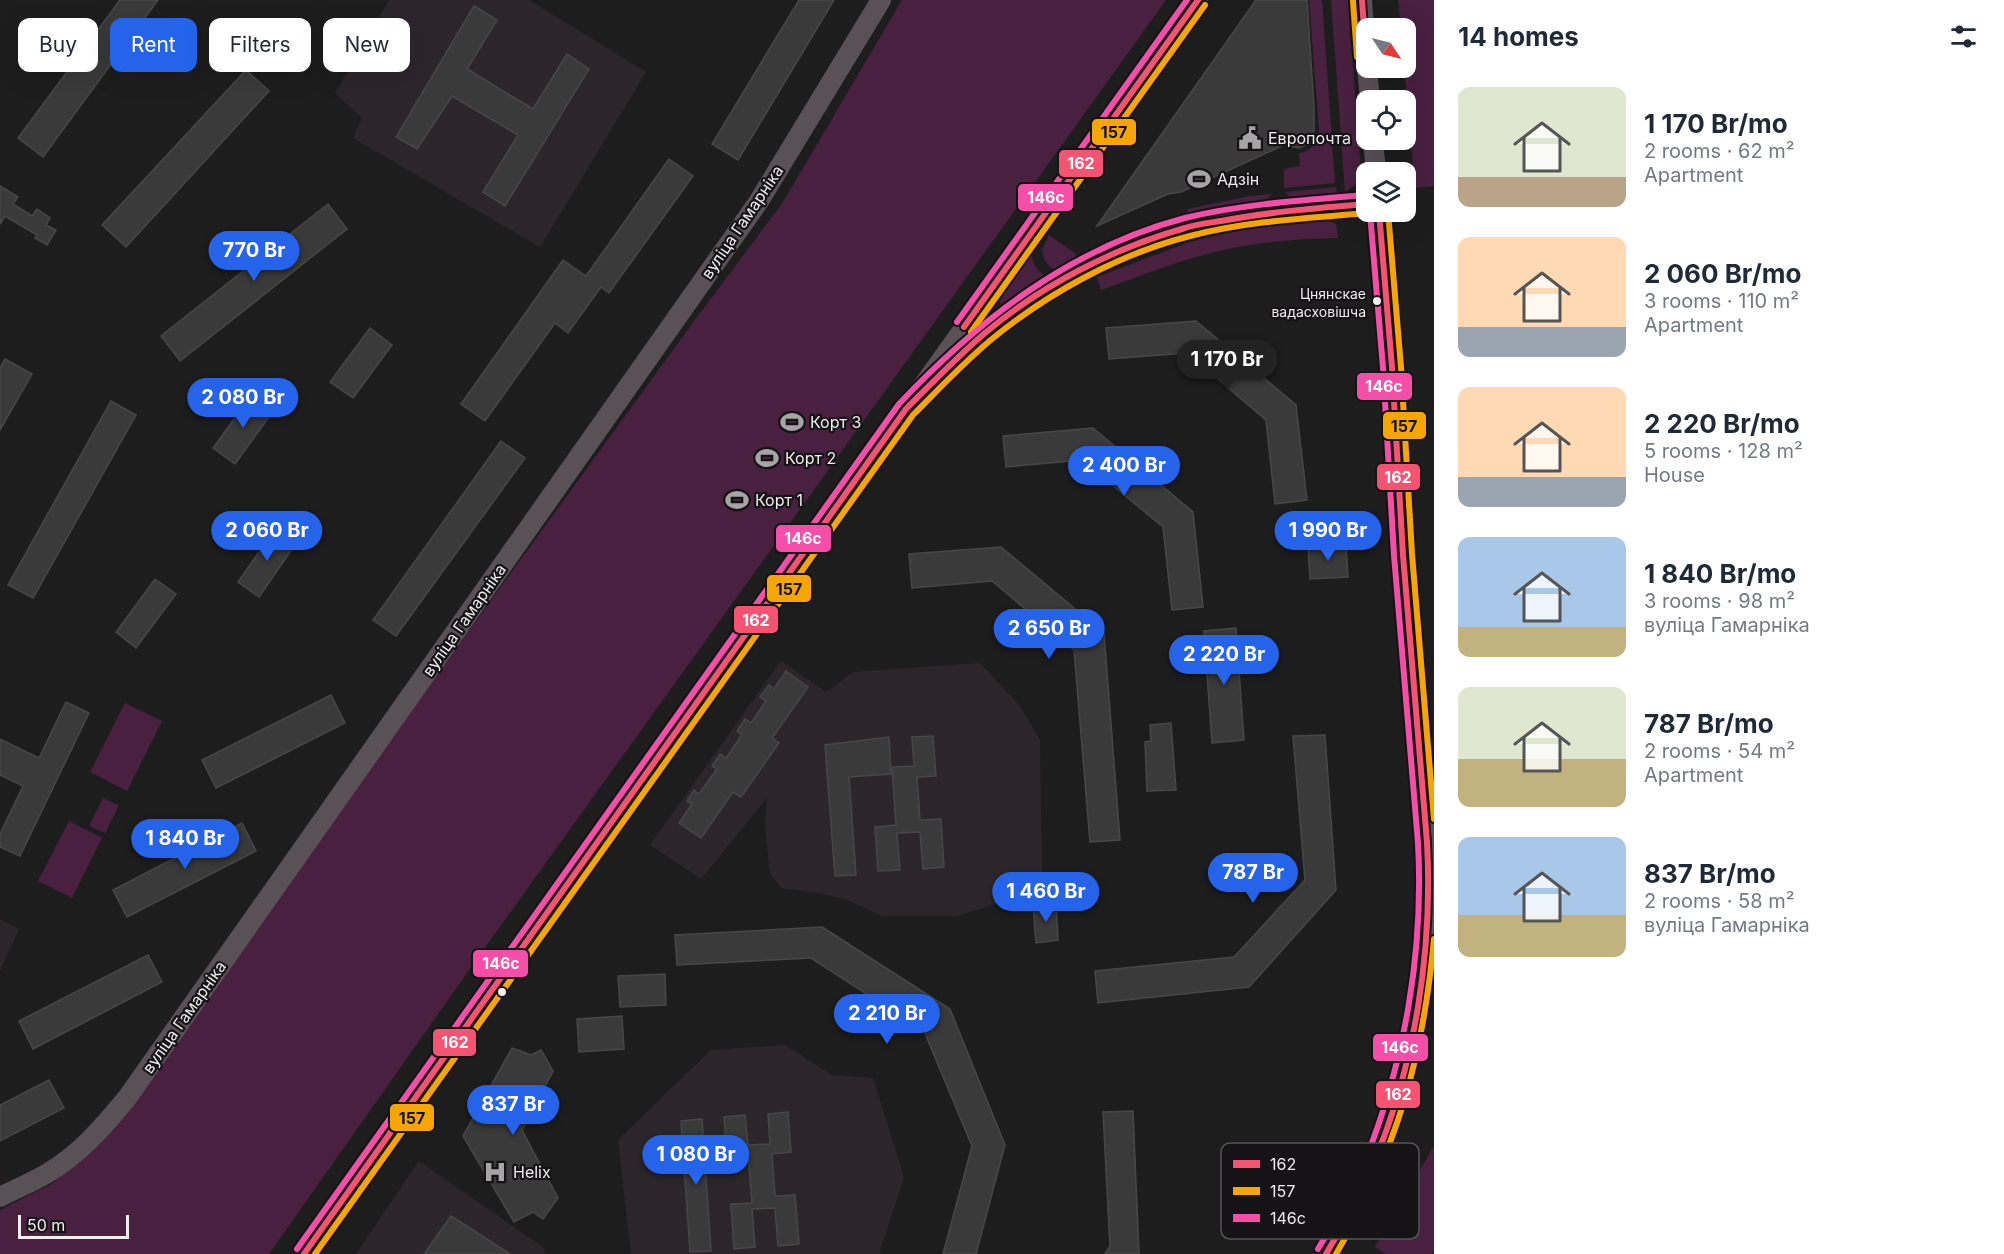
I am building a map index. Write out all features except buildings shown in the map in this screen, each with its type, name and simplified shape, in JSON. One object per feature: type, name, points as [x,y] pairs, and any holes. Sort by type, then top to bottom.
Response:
[{"type":"main road","name":"вуліца Гамарніка","points":[[0,1197],[46,1174],[76,1154],[127,1098],[759,201],[881,0]]},
{"type":"main road","points":[[304,1254],[1198,0]]},
{"type":"main road","points":[[1362,0],[1363,18]]},
{"type":"main road","points":[[906,409],[986,332],[1025,303],[1068,277],[1138,245],[1183,228],[1242,217],[1279,211],[1356,205]]},
{"type":"main road","points":[[1380,222],[1405,573],[1423,781],[1428,875],[1421,987],[1411,1046],[1399,1096],[1382,1143]]},
{"type":"main road","points":[[1326,1254],[1334,1239]]},
{"type":"shaded area","points":[[389,0],[529,0],[646,72],[540,247],[353,138],[362,118],[335,93],[347,72],[410,72],[410,18],[379,18]]},
{"type":"shaded area","points":[[902,0],[1166,0],[481,953],[269,1254],[0,1254],[0,1210],[53,1183],[95,1145],[783,202]]},
{"type":"shaded area","points":[[1309,0],[1322,0],[1335,183],[1284,188],[1284,169],[1300,166],[1299,153],[1313,146],[1319,130]]},
{"type":"shaded area","points":[[1331,0],[1348,0],[1356,105],[1356,150],[1359,150],[1360,162],[1356,162],[1355,185],[1345,192]]},
{"type":"shaded area","points":[[1398,0],[1434,0],[1434,186],[1416,188],[1416,162],[1413,162],[1412,150],[1416,150],[1416,90],[1406,90],[1405,78],[1416,78],[1416,18],[1400,18]]},
{"type":"shaded area","points":[[1336,187],[1337,197],[1317,200],[1295,199],[1285,192]]},
{"type":"shaded area","points":[[1272,194],[1265,202],[1196,217],[1188,212],[1188,209],[1250,196]]},
{"type":"shaded area","points":[[1321,219],[1336,224],[1338,238],[1283,241],[1228,249],[1180,262],[1101,290],[1097,277],[1187,243],[1245,228]]},
{"type":"shaded area","points":[[1049,235],[1076,254],[1078,263],[1061,272],[1048,264],[1042,250]]},
{"type":"shaded area","points":[[1032,252],[1036,268],[1051,278],[1003,305],[1000,303],[1003,291]]},
{"type":"shaded area","points":[[781,661],[826,692],[853,672],[980,663],[1020,706],[1040,740],[1042,872],[1004,901],[957,916],[882,916],[847,900],[819,893],[781,888],[770,873],[765,827],[767,798],[701,879],[650,845]]},
{"type":"shaded area","points":[[125,703],[162,721],[127,791],[90,772]]},
{"type":"shaded area","points":[[103,798],[119,805],[105,833],[89,826]]},
{"type":"shaded area","points":[[69,821],[102,838],[72,898],[38,881]]},
{"type":"shaded area","points":[[0,919],[19,929],[0,971]]},
{"type":"shaded area","points":[[785,1045],[832,1075],[873,1078],[904,1177],[879,1254],[631,1254],[618,1140],[711,1050]]},
{"type":"shaded area","points":[[1434,1146],[1434,1251],[1431,1254],[1386,1254],[1375,1247],[1380,1239],[1419,1239],[1419,1172]]},
{"type":"shaded area","points":[[419,1161],[544,1248],[545,1254],[356,1254]]},
{"type":"transit line","name":"146с","points":[[957,322],[1187,0]]},
{"type":"transit line","name":"162","points":[[964,327],[1198,0]]},
{"type":"transit line","name":"162","points":[[1362,0],[1363,18]]},
{"type":"transit line","name":"157","points":[[1353,1],[1356,43]]},
{"type":"transit line","name":"157","points":[[971,332],[1205,5]]},
{"type":"transit line","name":"146с","points":[[297,1249],[899,404],[929,373],[994,316],[1029,291],[1065,268],[1143,231],[1185,218],[1229,209],[1356,196]]},
{"type":"transit line","name":"162","points":[[304,1254],[906,409],[964,351],[1030,299],[1055,284],[1106,257],[1158,236],[1198,225],[1275,213],[1356,205]]},
{"type":"transit line","name":"157","points":[[315,1254],[913,415],[952,376],[992,339],[1037,306],[1085,277],[1137,253],[1190,236],[1233,227],[1356,214]]},
{"type":"transit line","name":"146с","points":[[1371,222],[1383,368],[1394,555],[1418,843],[1419,883],[1418,924],[1409,1005],[1391,1084],[1372,1143]]},
{"type":"transit line","name":"162","points":[[1380,222],[1392,367],[1403,555],[1427,842],[1428,883],[1424,966],[1418,1007],[1400,1088],[1382,1143]]},
{"type":"transit line","name":"157","points":[[1389,222],[1401,367],[1412,554],[1434,819]]},
{"type":"transit line","name":"157","points":[[1390,1143],[1404,1102],[1423,1024],[1434,939]]},
{"type":"transit line","name":"146с","points":[[1318,1249],[1324,1239]]},
{"type":"transit line","name":"162","points":[[1326,1254],[1335,1239]]},
{"type":"transit line","name":"157","points":[[1336,1254],[1344,1239]]},
{"type":"place","name":"Европочта","points":[[1250,138]]},
{"type":"place","name":"Адзін","points":[[1199,179]]},
{"type":"place","name":"Цнянскае вадасховішча","points":[[1377,301]]},
{"type":"place","name":"Корт 3","points":[[792,422]]},
{"type":"place","name":"Корт 2","points":[[767,458]]},
{"type":"place","name":"Корт 1","points":[[737,500]]},
{"type":"place","name":"Helix","points":[[495,1172]]}]
